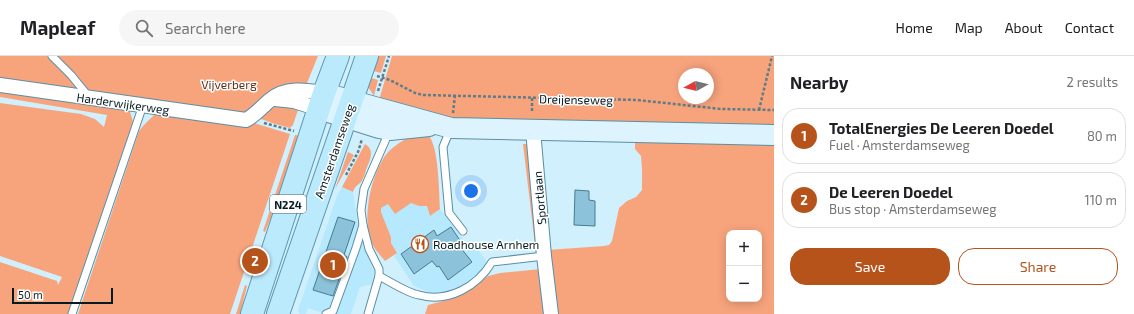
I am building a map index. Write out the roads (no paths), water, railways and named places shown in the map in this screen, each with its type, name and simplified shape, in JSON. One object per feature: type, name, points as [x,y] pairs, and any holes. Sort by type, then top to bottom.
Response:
[{"type":"main road","name":"N224","points":[[252,314],[321,101],[338,56]]},
{"type":"main road","name":"Amsterdamseweg","points":[[278,314],[367,56]]},
{"type":"main road","points":[[321,101],[394,122],[445,127],[774,135]]},
{"type":"street","name":"Harderwijkerweg","points":[[0,85],[246,120],[271,99],[277,95],[288,92],[299,90],[321,101]]},
{"type":"street","name":"Sportlaan","points":[[533,130],[544,256],[551,314]]},
{"type":"lane","points":[[52,56],[71,75],[90,98]]},
{"type":"lane","points":[[72,314],[143,106]]},
{"type":"lane","points":[[368,314],[380,276],[379,269],[370,249],[363,225],[361,210],[364,189],[394,122]]},
{"type":"lane","points":[[445,127],[443,148],[449,214],[462,231]]},
{"type":"lane","points":[[330,313],[356,248],[363,225]]},
{"type":"lane","points":[[380,276],[417,295],[433,298],[446,296],[466,288],[479,279],[487,271],[492,262],[544,256]]},
{"type":"place","name":"Roadhouse Arnhem","points":[[420,244]]},
{"type":"place","name":"De Leeren Doedel","points":[[255,261]]},
{"type":"place","name":"TotalEnergies De Leeren Doedel","points":[[333,265]]},
{"type":"park label","name":"Vijverberg","points":[[229,84]]}]
